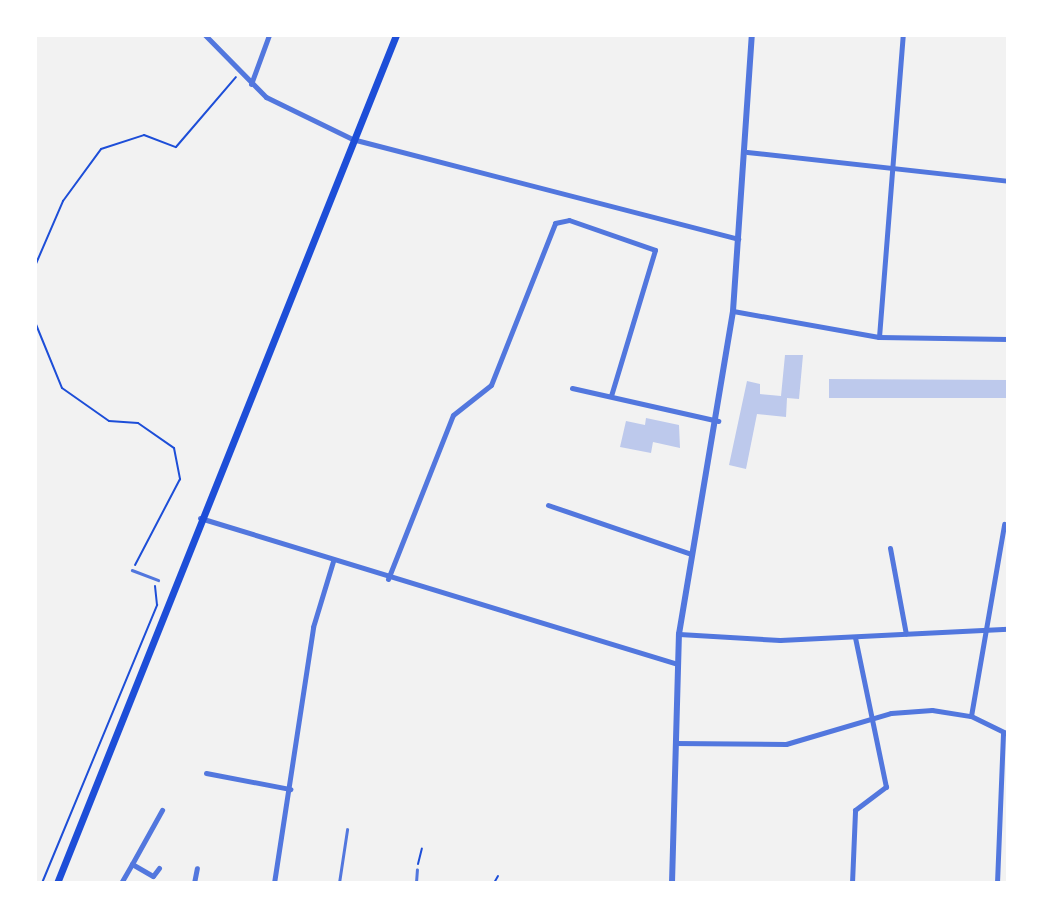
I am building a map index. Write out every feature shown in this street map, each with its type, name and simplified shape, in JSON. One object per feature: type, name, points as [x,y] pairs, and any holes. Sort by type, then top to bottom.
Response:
[{"type":"main road","points":[[57,883],[200,517],[396,35]]},
{"type":"street","points":[[205,35],[251,84],[293,113],[352,139],[738,239]]},
{"type":"street","points":[[251,84],[269,35]]},
{"type":"street","points":[[672,883],[679,634],[691,554],[718,421],[733,311],[747,152],[752,35]]},
{"type":"street","points":[[879,337],[903,35]]},
{"type":"street","points":[[747,152],[1008,181]]},
{"type":"street","points":[[388,579],[453,415],[491,385],[555,223],[569,220],[655,250],[611,396]]},
{"type":"street","points":[[733,311],[879,337],[1008,339]]},
{"type":"street","points":[[572,388],[718,421]]},
{"type":"street","points":[[548,505],[691,554]]},
{"type":"street","points":[[200,517],[388,579],[677,664]]},
{"type":"street","points":[[971,716],[1004,524]]},
{"type":"street","points":[[890,548],[906,634]]},
{"type":"street","points":[[274,883],[313,627],[333,561]]},
{"type":"street","points":[[679,634],[855,637],[984,632],[1007,628]]},
{"type":"street","points":[[852,883],[855,810],[886,787],[855,637]]},
{"type":"street","points":[[675,743],[786,744],[872,720],[932,710],[971,716],[1005,733],[997,883]]},
{"type":"street","points":[[206,773],[290,789]]},
{"type":"street","points":[[121,883],[162,810]]},
{"type":"street","points":[[132,864],[153,876],[159,868]]},
{"type":"street","points":[[194,883],[197,869]]},
{"type":"lane","points":[[132,570],[158,580]]},
{"type":"lane","points":[[339,883],[347,830]]},
{"type":"lane","points":[[416,883],[417,870]]},
{"type":"path","points":[[35,266],[63,201],[101,149],[144,135],[176,146],[239,74]]},
{"type":"path","points":[[35,322],[62,388],[109,421],[138,423],[174,448],[180,479],[132,570]]},
{"type":"path","points":[[41,883],[152,618],[158,580]]},
{"type":"path","points":[[417,870],[422,848]]},
{"type":"path","points":[[494,883],[498,876]]},
{"type":"building","points":[[785,355],[803,355],[799,399],[787,398],[786,417],[757,414],[746,469],[729,465],[747,381],[760,384],[760,394],[781,396]]},
{"type":"building","points":[[829,379],[1008,380],[1008,398],[829,398]]},
{"type":"building","points":[[646,418],[679,425],[680,448],[653,442],[651,453],[620,447],[626,421],[645,425]]}]
